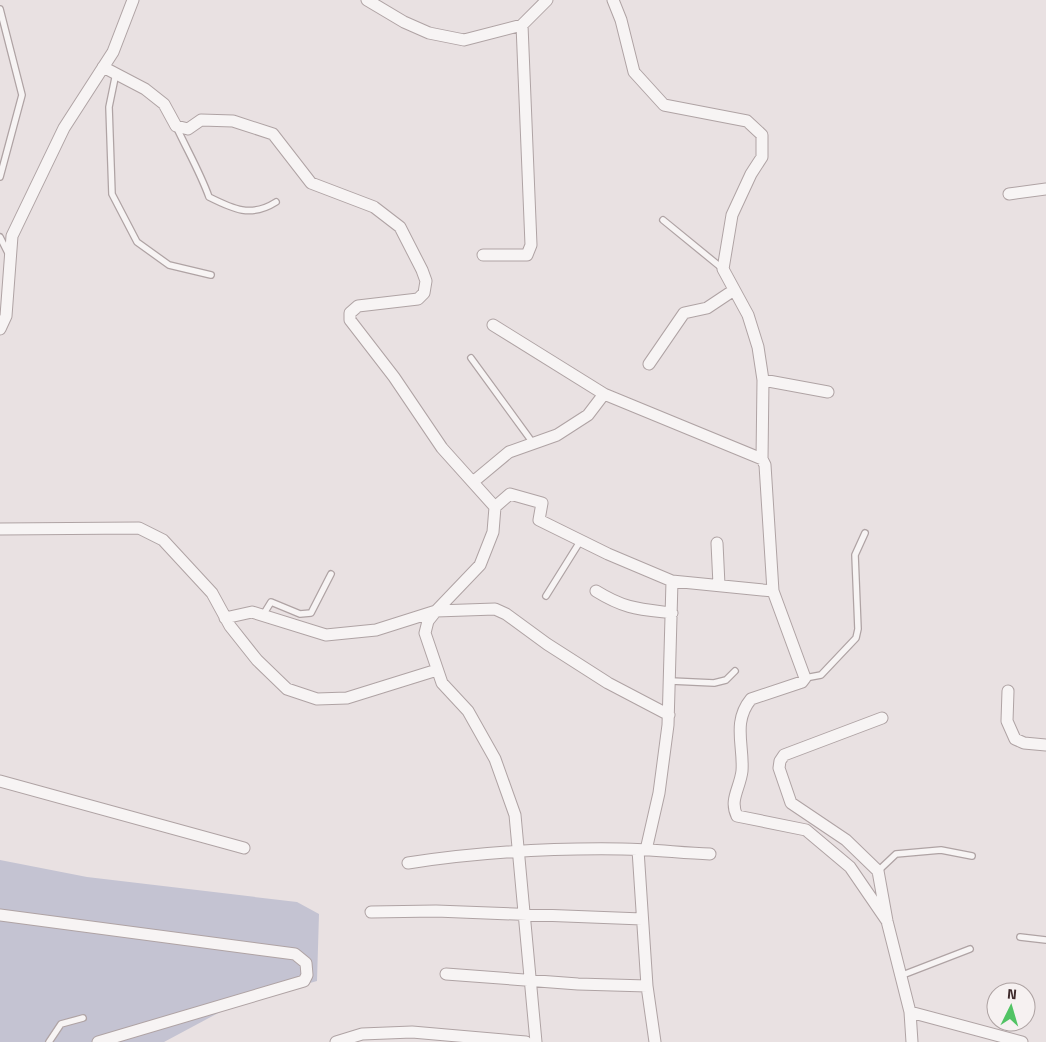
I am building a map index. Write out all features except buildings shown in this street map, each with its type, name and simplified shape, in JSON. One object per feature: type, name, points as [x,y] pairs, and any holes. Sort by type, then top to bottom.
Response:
[{"type":"street","points":[[0,329],[6,316],[12,236],[64,128],[113,52],[133,0]]},
{"type":"street","points":[[367,0],[404,22],[429,33],[464,40],[522,25],[547,0]]},
{"type":"street","points":[[613,0],[621,20],[634,72],[664,105],[747,121],[762,135],[762,157],[751,174],[732,215],[723,269],[748,315],[758,347],[763,380],[762,459],[765,465],[773,591],[805,678],[802,682],[751,699],[746,705],[739,736],[742,772],[733,808],[737,816],[806,830],[850,867],[887,920]]},
{"type":"street","points":[[483,255],[527,255],[531,245],[522,25]]},
{"type":"street","points":[[103,67],[116,72],[145,89],[164,104],[176,126],[188,128],[201,120],[233,121],[273,134],[311,183],[374,207],[400,227],[422,270],[426,281],[424,292],[418,299],[358,306],[350,313],[350,320],[394,377],[442,448],[495,507]]},
{"type":"street","points":[[1009,194],[1046,189]]},
{"type":"street","points":[[648,364],[684,313],[707,308],[734,290]]},
{"type":"street","points":[[493,325],[604,394],[762,459]]},
{"type":"street","points":[[763,380],[828,392]]},
{"type":"street","points":[[474,482],[509,452],[557,436],[588,415],[604,394]]},
{"type":"street","points":[[536,1042],[515,815],[495,759],[468,711],[442,683],[425,633],[428,621],[436,610],[480,565],[493,532],[495,507],[510,494],[538,500],[542,503],[539,520],[672,582],[773,591]]},
{"type":"street","points":[[0,529],[138,528],[163,540],[212,593],[225,618],[257,660],[287,689],[316,699],[347,698],[437,670]]},
{"type":"street","points":[[717,543],[719,585]]},
{"type":"street","points":[[655,1042],[647,986],[642,919],[642,850],[659,793],[669,715],[672,582]]},
{"type":"street","points":[[596,591],[617,604],[631,608],[672,613]]},
{"type":"street","points":[[225,618],[252,612],[326,635],[376,630],[436,610],[495,609],[506,614],[546,644],[600,678],[669,715]]},
{"type":"street","points":[[1008,691],[1008,721],[1015,739],[1024,743],[1046,745]]},
{"type":"street","points":[[882,718],[784,755],[780,761],[780,768],[791,803],[846,840],[878,870],[887,920],[910,1012],[912,1042]]},
{"type":"street","points":[[0,781],[244,848]]},
{"type":"street","points":[[408,863],[470,853],[518,851],[642,850],[710,854]]},
{"type":"street","points":[[371,912],[436,911],[523,916],[642,919]]},
{"type":"street","points":[[0,915],[295,954],[306,963],[307,975],[304,981],[98,1042]]},
{"type":"street","points":[[446,974],[578,984],[647,986]]},
{"type":"street","points":[[910,1012],[1022,1042]]},
{"type":"street","points":[[336,1042],[362,1034],[412,1032],[526,1042]]},
{"type":"lane","points":[[0,9],[22,95],[0,177]]},
{"type":"lane","points":[[116,72],[109,107],[112,194],[137,242],[169,265],[211,275]]},
{"type":"lane","points":[[176,126],[190,157],[201,172],[210,197],[235,210],[254,210],[268,207],[276,202]]},
{"type":"lane","points":[[663,220],[723,269]]},
{"type":"lane","points":[[0,237],[10,256]]},
{"type":"lane","points":[[471,358],[533,443]]},
{"type":"lane","points":[[805,678],[820,675],[856,638],[858,629],[855,555],[865,533]]},
{"type":"lane","points":[[546,596],[580,540]]},
{"type":"lane","points":[[263,615],[271,602],[300,614],[311,613],[331,574]]},
{"type":"lane","points":[[671,681],[714,683],[726,680],[735,671]]},
{"type":"lane","points":[[878,870],[896,854],[941,850],[972,856]]},
{"type":"lane","points":[[1020,937],[1046,940]]},
{"type":"lane","points":[[900,976],[970,949]]},
{"type":"lane","points":[[49,1042],[61,1024],[83,1018]]},
{"type":"shaded area","points":[[0,860],[87,877],[297,902],[319,914],[317,981],[235,1004],[164,1042],[0,1042]]}]
